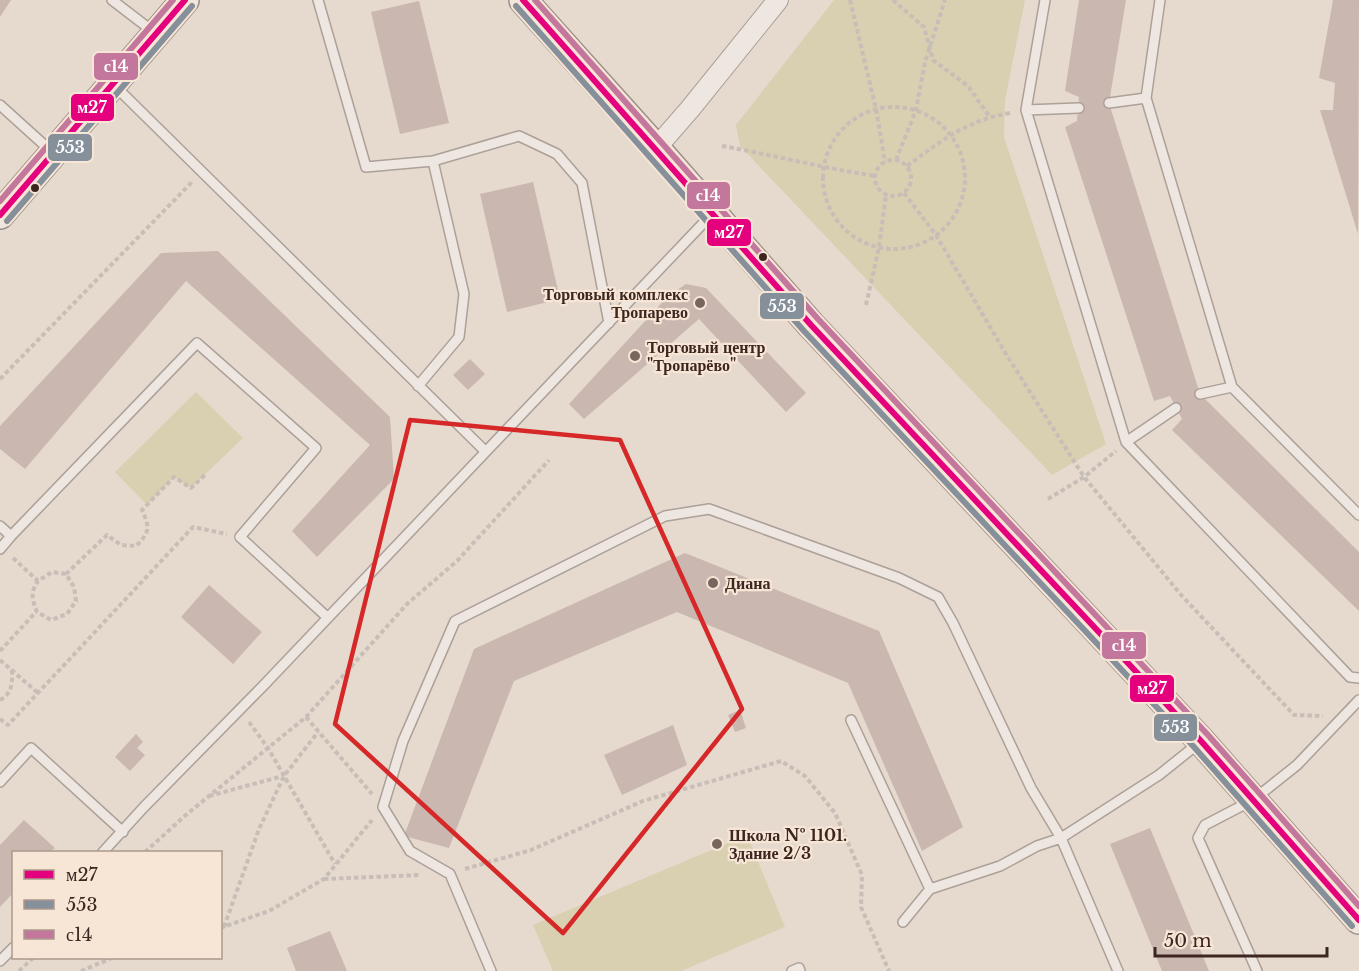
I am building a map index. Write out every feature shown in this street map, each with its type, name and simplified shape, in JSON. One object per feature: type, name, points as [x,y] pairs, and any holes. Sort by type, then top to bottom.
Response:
[{"type":"street","points":[[0,215],[185,0]]},
{"type":"street","points":[[523,0],[810,325],[1201,741],[1359,920]]},
{"type":"street","points":[[656,148],[778,0]]},
{"type":"lane","points":[[112,0],[156,34]]},
{"type":"lane","points":[[318,0],[366,167],[433,161],[519,136],[557,154],[582,183],[609,322]]},
{"type":"lane","points":[[1044,0],[1026,111],[1126,442],[1350,677],[1359,678]]},
{"type":"lane","points":[[1160,0],[1146,98],[1232,387],[1359,515]]},
{"type":"lane","points":[[113,85],[485,451]]},
{"type":"lane","points":[[1109,103],[1146,98]]},
{"type":"lane","points":[[0,105],[53,154]]},
{"type":"lane","points":[[1026,111],[1078,108]]},
{"type":"lane","points":[[418,386],[459,337],[464,294],[433,161]]},
{"type":"lane","points":[[104,851],[712,213]]},
{"type":"lane","points":[[1,548],[197,343],[316,448],[240,537],[327,617]]},
{"type":"lane","points":[[1200,394],[1232,387]]},
{"type":"lane","points":[[1126,442],[1176,408]]},
{"type":"lane","points":[[491,971],[450,874],[410,851],[383,807],[403,741],[455,621],[665,516],[709,509],[899,578],[938,597],[953,622],[1031,788],[1061,838],[1118,971]]},
{"type":"lane","points":[[0,526],[11,536]]},
{"type":"lane","points":[[1257,971],[1198,837],[1205,825],[1253,800],[1297,765],[1359,700]]},
{"type":"lane","points":[[851,720],[930,889]]},
{"type":"lane","points":[[903,922],[930,889],[1000,866],[1037,846],[1061,838],[1159,775],[1201,741]]},
{"type":"lane","points":[[0,782],[31,748],[123,832]]},
{"type":"lane","points":[[0,961],[12,949]]},
{"type":"lane","points":[[792,971],[799,968],[800,971]]},
{"type":"path","points":[[850,0],[876,109],[885,162]]},
{"type":"path","points":[[893,0],[924,27],[933,60],[968,86],[989,116]]},
{"type":"path","points":[[897,160],[916,110],[925,63],[945,0]]},
{"type":"path","points":[[903,107],[916,110],[940,124],[950,134],[960,150],[964,169],[964,187],[959,206],[949,222],[936,235],[918,244],[899,249],[879,247],[859,240],[842,227],[830,209],[824,189],[823,168],[835,137],[847,124],[860,115],[876,109],[903,107]]},
{"type":"path","points":[[907,166],[950,134],[989,116],[1026,111]]},
{"type":"path","points":[[722,146],[770,154],[823,168],[875,176]]},
{"type":"path","points":[[897,160],[907,166],[912,177],[911,184],[904,194],[892,197],[877,188],[876,171],[885,162],[897,160]]},
{"type":"path","points":[[0,379],[202,172]]},
{"type":"path","points":[[904,194],[936,235],[1006,354],[1084,477],[1182,596],[1294,715],[1344,716]]},
{"type":"path","points":[[866,305],[879,247],[886,195]]},
{"type":"path","points":[[1048,499],[1084,477],[1126,442]]},
{"type":"path","points":[[146,851],[208,796],[306,717],[407,604],[458,561],[549,460]]},
{"type":"path","points":[[66,574],[106,535],[121,545],[136,546],[147,536],[148,524],[142,510],[174,477],[191,488],[205,475]]},
{"type":"path","points":[[0,719],[8,725],[193,527],[240,537]]},
{"type":"path","points":[[1,548],[38,581]]},
{"type":"path","points":[[52,572],[66,574],[74,587],[76,601],[67,614],[51,620],[37,612],[32,599],[33,588],[38,581],[52,572]]},
{"type":"path","points":[[0,651],[37,612]]},
{"type":"path","points":[[0,660],[38,693]]},
{"type":"path","points":[[0,700],[12,687],[12,670]]},
{"type":"path","points":[[240,710],[268,748],[335,864]]},
{"type":"path","points":[[222,927],[268,911],[324,879],[383,807],[306,717]]},
{"type":"path","points":[[222,927],[259,829],[284,776],[318,732]]},
{"type":"path","points":[[324,879],[450,874],[531,850],[644,801],[781,761],[805,776],[835,813],[862,875],[861,907],[889,971]]},
{"type":"path","points":[[208,796],[284,776]]},
{"type":"path","points":[[19,971],[31,959]]},
{"type":"path","points":[[81,971],[107,959]]},
{"type":"highlighted area","points":[[410,420],[620,440],[742,709],[563,933],[335,724]]},
{"type":"shaded area","points":[[834,0],[1025,0],[1005,100],[1004,137],[1106,444],[1052,475],[740,146],[736,125]]},
{"type":"shaded area","points":[[196,392],[243,438],[191,488],[174,477],[147,505],[115,472]]},
{"type":"shaded area","points":[[747,835],[785,927],[681,971],[553,971],[533,925]]},
{"type":"building","points":[[0,0],[11,0],[0,17]]},
{"type":"building","points":[[1079,0],[1126,0],[1109,103],[1200,394],[1359,552],[1359,611],[1172,430],[1182,419],[1170,396],[1154,401],[1065,127],[1077,121],[1079,97],[1065,91]]},
{"type":"building","points":[[1333,0],[1359,0],[1358,234],[1320,110],[1333,110],[1335,83],[1319,78]]},
{"type":"building","points":[[419,1],[449,123],[400,134],[371,12]]},
{"type":"building","points":[[533,182],[560,299],[507,312],[480,194]]},
{"type":"building","points":[[218,251],[390,417],[394,479],[317,557],[292,531],[370,445],[186,281],[25,469],[0,449],[0,426],[161,253]]},
{"type":"building","name":"Торговый центр \"Тропарёво\"","points":[[686,284],[706,288],[806,393],[786,412],[699,319],[584,419],[569,404],[668,296]]},
{"type":"building","points":[[470,359],[485,374],[468,390],[453,375]]},
{"type":"building","points":[[685,553],[879,631],[963,827],[922,851],[848,683],[677,612],[514,681],[449,848],[404,836],[474,649]]},
{"type":"building","points":[[209,585],[262,632],[233,664],[181,617]]},
{"type":"building","points":[[740,710],[746,728],[735,732],[728,715]]},
{"type":"building","points":[[673,725],[687,765],[622,795],[604,755]]},
{"type":"building","points":[[136,734],[143,742],[137,748],[145,755],[130,771],[115,757]]},
{"type":"building","points":[[24,820],[55,848],[51,851],[12,851],[12,894],[0,907],[0,845]]},
{"type":"building","points":[[1150,828],[1209,971],[1162,971],[1110,844]]},
{"type":"building","points":[[330,931],[347,971],[296,971],[287,948]]},
{"type":"transit line","name":"с14","points":[[0,201],[173,0]]},
{"type":"transit line","name":"м27","points":[[0,215],[185,0]]},
{"type":"transit line","name":"м27","points":[[523,0],[811,325],[1201,741],[1359,920]]},
{"type":"transit line","name":"с14","points":[[535,0],[818,319],[1208,735],[1359,906]]},
{"type":"transit line","name":"553","points":[[7,221],[192,6]]},
{"type":"transit line","name":"553","points":[[516,6],[804,331],[1194,747],[1352,926]]},
{"type":"place","name":"Торговый комплекс Тропарево","points":[[700,303]]},
{"type":"place","name":"Торговый центр \"Тропарёво\"","points":[[635,356]]},
{"type":"place","name":"Диана","points":[[713,583]]},
{"type":"place","name":"Школа № 1101. Здание 2/3","points":[[717,844]]}]
